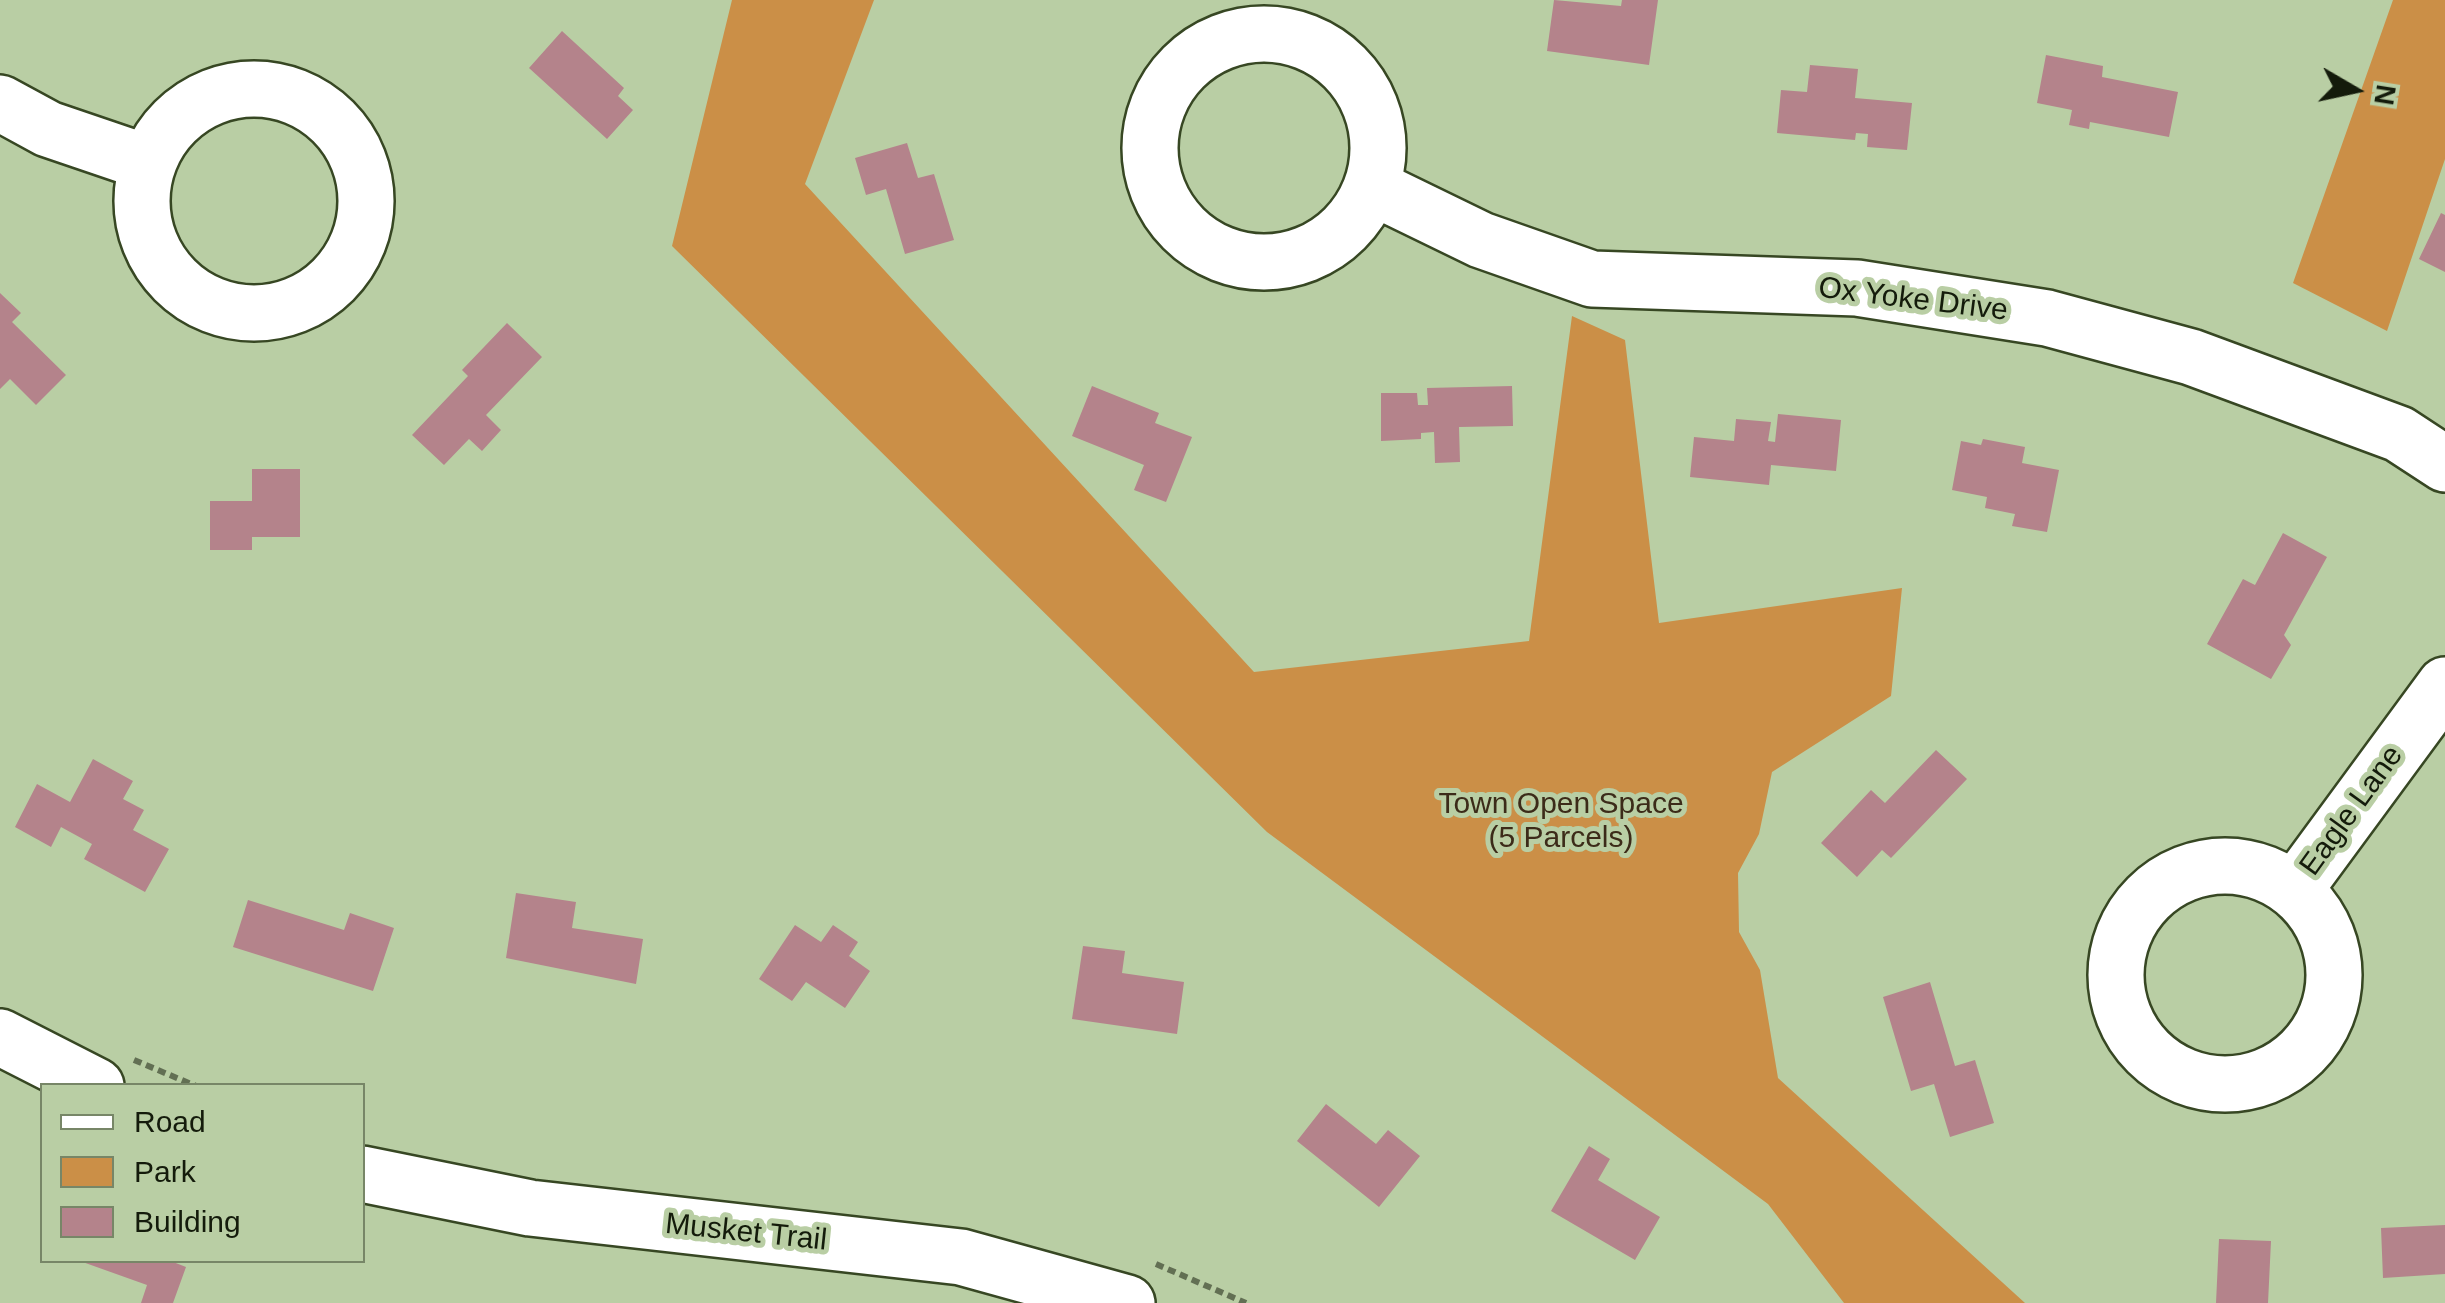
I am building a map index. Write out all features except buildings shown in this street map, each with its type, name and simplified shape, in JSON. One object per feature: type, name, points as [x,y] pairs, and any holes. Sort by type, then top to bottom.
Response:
[{"type":"street","points":[[1250,33],[1288,35],[1325,49],[1354,76],[1373,110],[1380,149],[1372,188],[1354,219],[1328,244],[1295,259],[1278,261],[1260,263],[1224,256],[1193,238],[1168,211],[1154,179],[1150,139],[1159,101],[1180,68],[1212,45],[1250,33]]},
{"type":"street","points":[[265,88],[301,98],[332,118],[354,148],[366,184],[366,221],[353,257],[330,286],[298,306],[262,314],[224,311],[191,296],[164,270],[146,237],[141,200],[148,163],[166,130],[194,105],[228,90],[265,88]]},
{"type":"street","points":[[0,103],[48,129],[148,163]]},
{"type":"street","name":"Ox Yoke Drive","points":[[1372,188],[1480,240],[1592,280],[1856,288],[2047,318],[2191,357],[2400,434],[2445,464]]},
{"type":"street","name":"Eagle Lane","points":[[2294,889],[2445,684]]},
{"type":"street","points":[[0,1037],[90,1083]]},
{"type":"street","name":"Musket Trail","points":[[365,1175],[530,1208],[962,1257],[1128,1303]]},
{"type":"green space","name":"Town Open Space (5 Parcels)","points":[[732,0],[874,0],[805,184],[1254,672],[1529,641],[1572,316],[1625,340],[1659,623],[1902,588],[1891,696],[1772,772],[1759,834],[1738,873],[1739,932],[1760,970],[1778,1078],[2025,1303],[1844,1303],[1768,1204],[1267,832],[672,246]]},
{"type":"green space","points":[[2393,0],[2445,0],[2445,159],[2387,331],[2293,283]]}]
